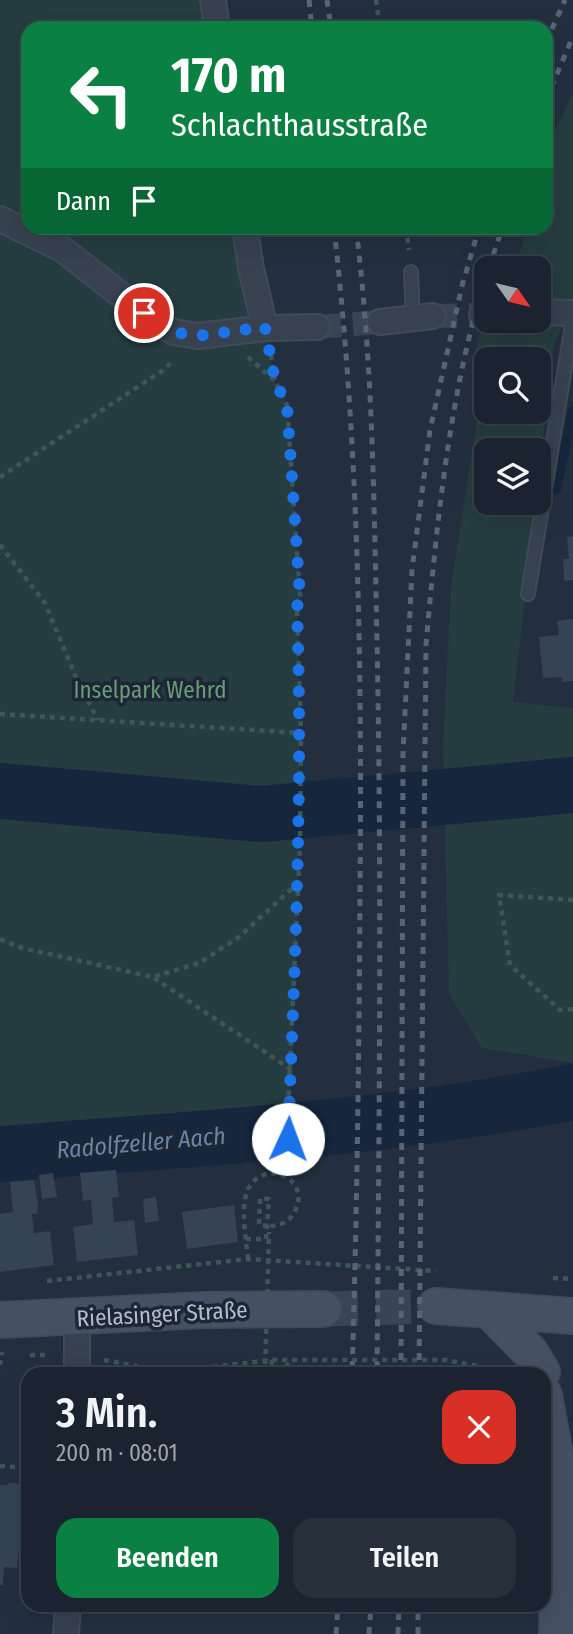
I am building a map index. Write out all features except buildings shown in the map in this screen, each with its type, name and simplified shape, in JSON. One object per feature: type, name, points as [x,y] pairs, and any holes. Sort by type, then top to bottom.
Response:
[{"type":"main road","points":[[436,1306],[572,1318],[549,1367]]},
{"type":"main road","name":"Rielasinger Straße","points":[[0,1320],[204,1310],[323,1309]]},
{"type":"main road","points":[[489,1310],[530,1352],[537,1367]]},
{"type":"main road","points":[[551,1428],[560,1482],[556,1634]]},
{"type":"main road","points":[[560,1482],[573,1434]]},
{"type":"street","points":[[213,0],[216,21]]},
{"type":"street","points":[[0,219],[21,229]]},
{"type":"street","points":[[34,235],[62,248],[144,313],[173,332],[198,336],[265,327],[317,327]]},
{"type":"street","points":[[246,235],[265,327]]},
{"type":"street","points":[[551,313],[573,315]]},
{"type":"street","points":[[380,322],[423,317]]},
{"type":"street","points":[[77,1318],[77,1365]]},
{"type":"street","points":[[66,1634],[68,1612]]},
{"type":"lane","points":[[411,272],[423,317]]},
{"type":"lane","points":[[528,594],[573,315]]},
{"type":"path","points":[[376,0],[379,21]]},
{"type":"path","points":[[265,327],[275,381],[287,405],[300,596],[297,607],[301,733],[300,847],[292,1070],[285,1175]]},
{"type":"path","points":[[0,477],[162,371],[198,336]]},
{"type":"path","points":[[0,545],[45,603],[76,680],[98,720]]},
{"type":"path","points":[[0,714],[301,733]]},
{"type":"path","points":[[153,977],[199,963],[239,937],[299,882]]},
{"type":"path","points":[[573,901],[499,895],[510,965],[560,1010],[573,1009]]},
{"type":"path","points":[[0,939],[22,948],[153,977],[292,1070]]},
{"type":"path","points":[[246,1239],[266,1239],[267,1226],[268,1212],[269,1199],[260,1198],[259,1225],[272,1226],[284,1224],[292,1217],[298,1203],[297,1189],[285,1175],[272,1172],[260,1176],[252,1183],[246,1196],[244,1213],[246,1239],[248,1259]]},
{"type":"path","points":[[265,1367],[269,1232],[272,1226]]},
{"type":"path","points":[[43,1282],[248,1259],[438,1271]]},
{"type":"path","points":[[546,1278],[573,1279]]},
{"type":"path","points":[[0,1365],[2,1355],[15,1355]]},
{"type":"path","points":[[27,1355],[77,1365],[103,1367]]},
{"type":"path","points":[[211,1367],[297,1359],[446,1360],[482,1367]]},
{"type":"path","points":[[286,1367],[297,1359]]},
{"type":"path","points":[[271,1367],[272,1360]]},
{"type":"path","points":[[0,1466],[21,1468]]},
{"type":"green space","name":"Inselpark Wehrd","points":[[0,0],[213,0],[216,21],[21,21],[21,235],[246,235],[275,381],[287,405],[300,596],[297,607],[299,838],[290,1095],[279,1131],[0,1154]]},
{"type":"green space","points":[[573,93],[573,302],[554,345],[551,371],[551,347],[477,347],[480,333],[551,333],[551,256],[519,256],[525,235],[553,235],[553,135]]},
{"type":"green space","points":[[476,424],[545,424],[543,438],[474,438]]},
{"type":"green space","points":[[474,439],[474,515],[535,515],[513,702],[573,708],[573,1063],[482,1048],[449,994],[443,747],[451,587]]},
{"type":"waterway","points":[[556,489],[573,411]]},
{"type":"waterway","name":"Radolfzeller Aach","points":[[0,791],[261,814],[573,785]]},
{"type":"waterway","name":"Radolfzeller Aach","points":[[0,1154],[359,1124],[502,1105],[573,1092]]},
{"type":"tunnel","points":[[433,316],[474,315]]},
{"type":"tunnel","points":[[317,327],[380,322]]},
{"type":"tunnel","points":[[323,1309],[436,1306]]},
{"type":"railway","points":[[309,0],[311,21]]},
{"type":"railway","points":[[327,0],[330,21]]},
{"type":"railway","points":[[553,27],[565,0]]},
{"type":"railway","points":[[553,83],[573,36]]},
{"type":"railway","points":[[335,235],[354,478],[359,644],[359,1015],[352,1367]]},
{"type":"railway","points":[[357,235],[366,331],[374,486],[379,734],[377,1367]]},
{"type":"railway","points":[[401,1367],[403,753],[412,570],[430,430],[462,286],[477,235]]},
{"type":"railway","points":[[493,256],[500,235]]},
{"type":"railway","points":[[419,1367],[426,645],[446,459],[474,318]]},
{"type":"railway","points":[[336,1634],[338,1612]]},
{"type":"railway","points":[[369,1634],[371,1612]]},
{"type":"railway","points":[[398,1634],[399,1612]]},
{"type":"railway","points":[[418,1612],[418,1634]]},
{"type":"route","points":[[144,313],[173,332],[198,336],[265,327],[275,381],[287,405],[300,596],[297,607],[301,733],[300,865],[288,1139]]}]
